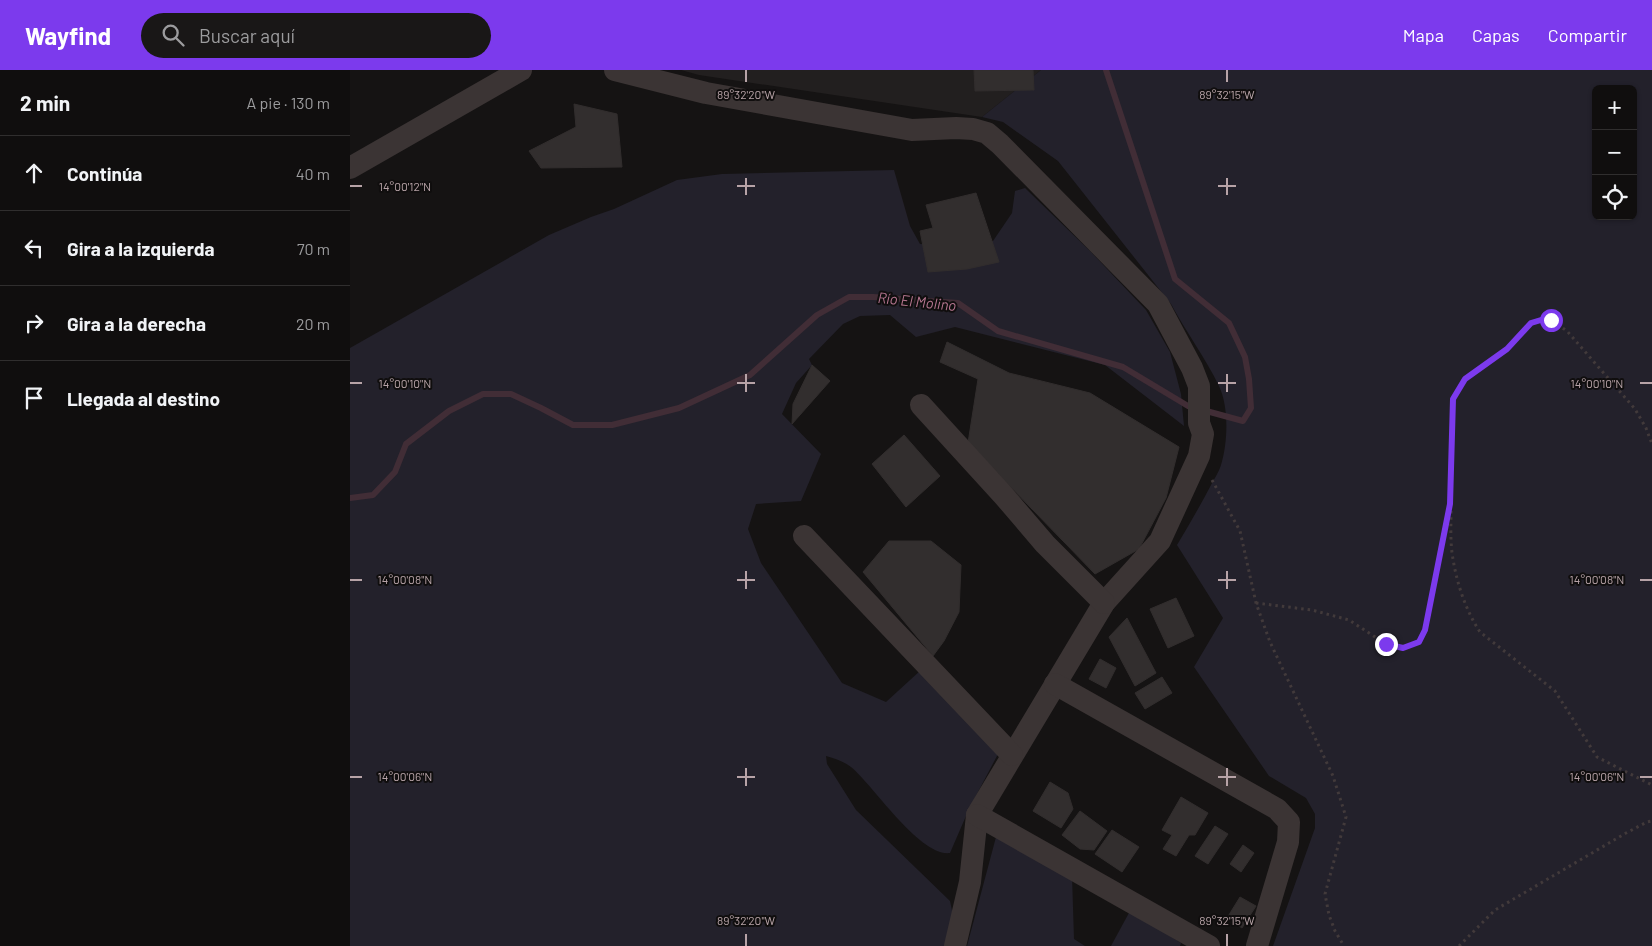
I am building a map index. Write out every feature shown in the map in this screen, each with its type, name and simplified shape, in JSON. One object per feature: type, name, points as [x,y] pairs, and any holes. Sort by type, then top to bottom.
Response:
[{"type":"street","points":[[350,168],[520,70]]},
{"type":"street","points":[[615,70],[706,92],[912,130],[956,128],[973,129],[987,133],[1158,304],[1192,368],[1199,386],[1199,413],[1203,434],[1199,456],[1160,542],[1104,603],[977,815],[970,882],[955,946]]},
{"type":"street","points":[[921,405],[1046,544],[1104,603]]},
{"type":"street","points":[[804,536],[1012,756]]},
{"type":"street","points":[[1056,684],[1277,809],[1289,822],[1288,842],[1257,946]]},
{"type":"street","points":[[977,815],[1209,946]]},
{"type":"path","points":[[1652,444],[1646,428],[1635,409],[1566,331],[1551,320],[1531,323],[1507,349],[1465,379],[1453,399],[1450,504],[1452,558],[1472,620],[1480,632],[1555,691],[1597,756],[1652,785]]},
{"type":"path","points":[[1199,456],[1240,531],[1256,603],[1270,642],[1333,776],[1346,817],[1325,894],[1329,915],[1335,931],[1344,946]]},
{"type":"path","points":[[1256,603],[1312,610],[1349,620],[1386,644],[1403,648],[1419,642],[1425,630],[1450,504]]},
{"type":"path","points":[[1459,946],[1495,910],[1626,833],[1652,821]]},
{"type":"shaded area","points":[[681,70],[1041,70],[982,117],[699,75]]},
{"type":"shaded area","points":[[1041,70],[1652,70],[1652,946],[1273,946],[1315,828],[1315,814],[1306,798],[1269,776],[1194,667],[1223,618],[1177,545],[1221,465],[1226,435],[1226,414],[1222,394],[1208,365],[1171,304],[1058,161],[1003,122],[982,117]]},
{"type":"shaded area","points":[[894,170],[910,226],[920,244],[964,246],[993,241],[1012,213],[1015,191],[1025,188],[1091,252],[1146,310],[1170,352],[1181,394],[1184,426],[1105,365],[955,327],[916,337],[890,315],[860,316],[843,324],[809,359],[812,365],[796,383],[782,414],[821,454],[801,501],[756,504],[748,529],[761,563],[842,683],[886,702],[921,670],[998,754],[969,809],[950,853],[938,851],[925,844],[911,832],[851,767],[846,763],[826,756],[827,764],[856,810],[950,901],[954,920],[949,946],[350,946],[350,348],[549,235],[614,209],[677,180],[722,174]]},
{"type":"shaded area","points":[[996,837],[1072,876],[1074,939],[1085,946],[967,946]]},
{"type":"shaded area","points":[[1130,911],[1181,943],[1180,946],[1111,946]]},
{"type":"building","points":[[974,70],[1033,70],[1034,90],[975,91]]},
{"type":"building","points":[[574,104],[617,114],[622,167],[541,168],[529,151],[576,127]]},
{"type":"building","points":[[976,193],[999,262],[967,269],[928,272],[920,231],[933,228],[926,205]]},
{"type":"building","points":[[947,342],[1009,373],[1090,393],[1179,447],[1166,498],[1139,549],[1095,574],[968,443],[978,379],[940,362]]},
{"type":"building","points":[[812,365],[830,381],[792,424],[793,404]]},
{"type":"building","points":[[904,435],[940,476],[906,507],[872,464]]},
{"type":"building","points":[[889,541],[931,541],[961,565],[959,612],[944,641],[933,656],[863,572]]},
{"type":"building","points":[[1176,598],[1194,636],[1168,648],[1150,609]]},
{"type":"building","points":[[1127,618],[1156,673],[1135,686],[1109,637]]},
{"type":"building","points":[[1100,659],[1116,668],[1106,688],[1089,679]]},
{"type":"building","points":[[1162,677],[1172,693],[1145,709],[1135,693]]},
{"type":"building","points":[[1050,782],[1068,793],[1073,809],[1061,828],[1033,811]]},
{"type":"building","points":[[1181,797],[1208,813],[1195,835],[1189,835],[1176,856],[1163,849],[1172,835],[1162,830]]},
{"type":"building","points":[[1080,811],[1107,831],[1094,850],[1080,849],[1062,835]]},
{"type":"building","points":[[1215,826],[1228,834],[1208,864],[1195,856]]},
{"type":"building","points":[[1112,830],[1139,847],[1122,872],[1095,854]]},
{"type":"building","points":[[1243,845],[1254,853],[1241,872],[1230,864]]},
{"type":"building","points":[[1240,897],[1256,906],[1242,928],[1227,918]]},
{"type":"waterway","name":"Río El Molino","points":[[350,498],[373,495],[395,472],[406,444],[449,411],[483,394],[511,394],[573,425],[612,425],[679,408],[750,375],[817,315],[849,297],[958,303],[998,331],[1123,367],[1188,406],[1243,421],[1251,408],[1245,357],[1229,323],[1175,279],[1106,70]]},
{"type":"route","points":[[1386,644],[1403,648],[1419,642],[1425,630],[1450,504],[1453,399],[1465,379],[1507,349],[1531,323],[1551,320]]}]
